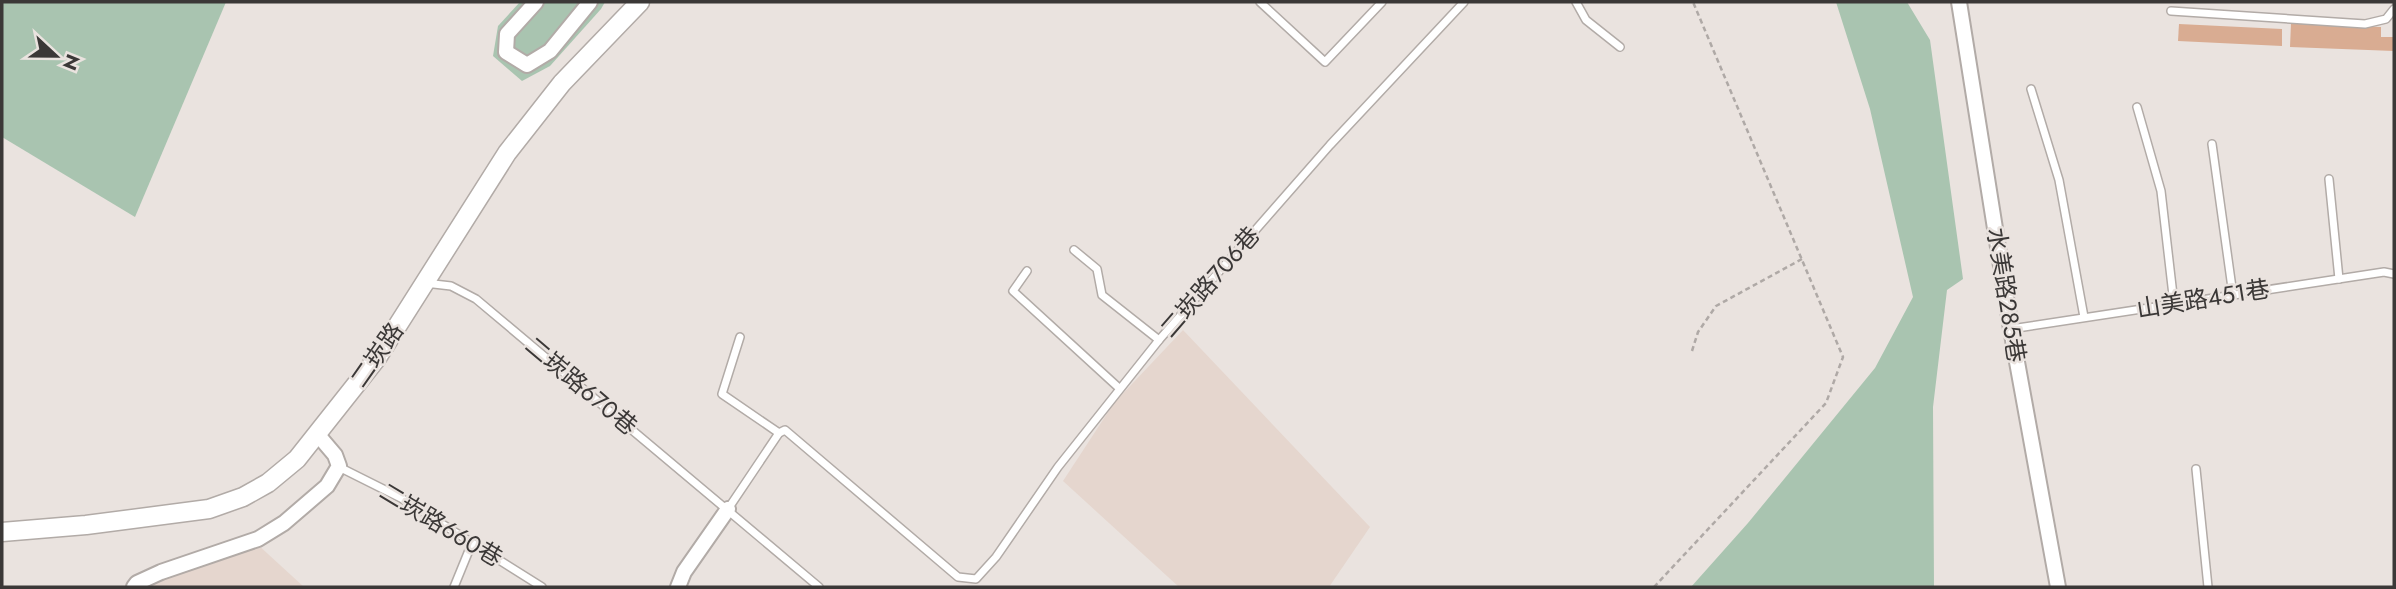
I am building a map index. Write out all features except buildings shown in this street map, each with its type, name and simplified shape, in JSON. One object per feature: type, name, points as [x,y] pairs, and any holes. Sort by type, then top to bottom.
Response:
[{"type":"street","points":[[536,2],[507,34],[506,52],[527,65],[550,51],[590,2]]},
{"type":"street","name":"二崁路","points":[[2,532],[86,525],[209,509],[243,497],[268,483],[297,459],[377,358],[506,153],[562,83],[640,2]]},
{"type":"street","name":"水美路285巷","points":[[1959,2],[2011,329],[2058,587]]},
{"type":"street","points":[[134,587],[136,583],[160,572],[258,539],[284,523],[327,486],[339,466],[335,455],[317,435]]},
{"type":"street","points":[[678,587],[684,572],[728,509]]},
{"type":"lane","points":[[1260,2],[1325,62],[1381,2]]},
{"type":"lane","name":"二崁路706巷","points":[[779,433],[785,430],[958,577],[976,579],[996,557],[1058,467],[1159,340],[1330,145],[1464,2]]},
{"type":"lane","points":[[1576,2],[1586,20],[1620,47]]},
{"type":"lane","points":[[2171,11],[2365,24],[2386,19],[2394,9]]},
{"type":"lane","points":[[2031,89],[2059,180],[2084,317]]},
{"type":"lane","points":[[2137,107],[2161,191],[2175,303]]},
{"type":"lane","points":[[2212,144],[2233,295]]},
{"type":"lane","points":[[2329,179],[2339,279]]},
{"type":"lane","points":[[1074,250],[1097,270],[1102,295],[1159,340]]},
{"type":"lane","points":[[1027,271],[1013,291],[1119,388]]},
{"type":"lane","name":"山美路451巷","points":[[2011,329],[2384,272],[2394,274]]},
{"type":"lane","name":"二崁路670巷","points":[[424,283],[451,286],[476,299],[819,587]]},
{"type":"lane","points":[[728,509],[779,433],[722,394],[740,337]]},
{"type":"lane","name":"二崁路660巷","points":[[339,466],[401,498],[542,587]]},
{"type":"lane","points":[[2196,469],[2208,587]]},
{"type":"lane","points":[[454,587],[472,543]]},
{"type":"path","points":[[1654,587],[1826,403],[1843,357],[1693,2]]},
{"type":"path","points":[[1692,351],[1698,332],[1716,306],[1802,259]]},
{"type":"shaded area","points":[[1183,330],[1370,527],[1329,587],[1179,587],[1063,481],[1114,403]]},
{"type":"shaded area","points":[[256,543],[304,587],[138,587]]},
{"type":"green space","points":[[2,2],[226,2],[135,217],[2,137]]},
{"type":"green space","points":[[520,2],[605,2],[550,66],[522,81],[493,56],[498,26]]},
{"type":"green space","points":[[1836,2],[1907,2],[1930,40],[1963,279],[1947,290],[1933,407],[1934,587],[1691,587],[1748,523],[1875,368],[1913,297],[1870,109]]}]
